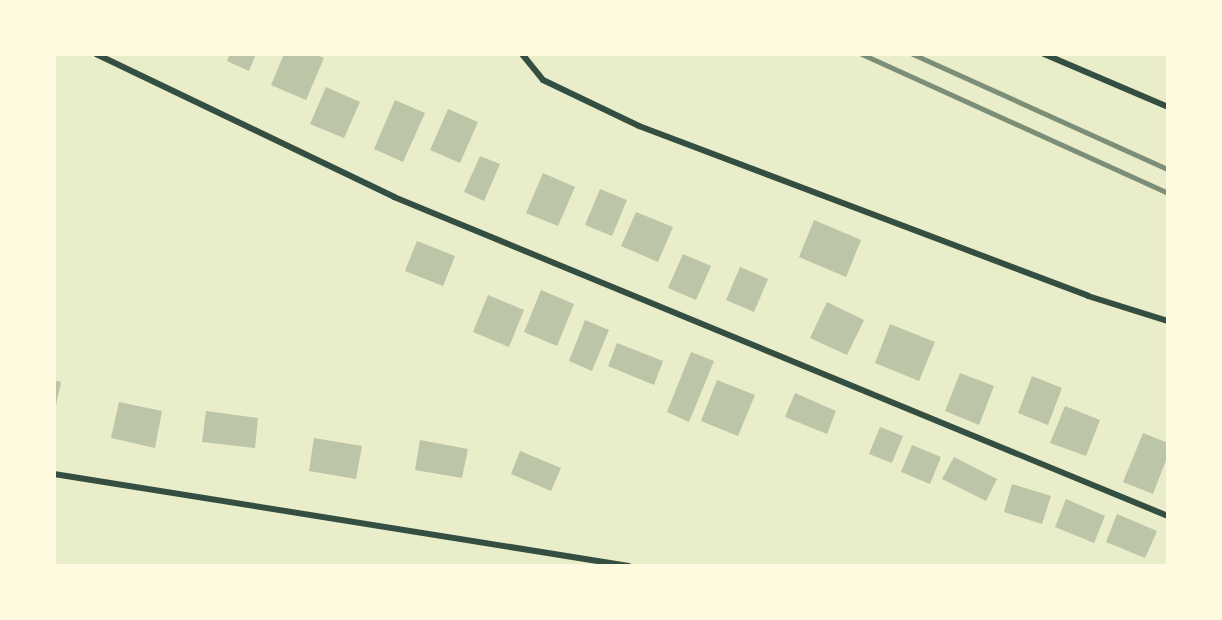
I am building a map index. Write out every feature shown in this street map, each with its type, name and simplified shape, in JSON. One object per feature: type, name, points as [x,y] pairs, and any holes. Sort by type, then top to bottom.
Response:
[{"type":"street","points":[[96,54],[394,197],[1168,516]]},
{"type":"street","points":[[522,54],[543,80],[639,126],[1088,296],[1168,321]]},
{"type":"street","points":[[1044,54],[1168,107]]},
{"type":"street","points":[[54,474],[629,566]]},
{"type":"building","points":[[230,54],[256,54],[249,71],[227,61]]},
{"type":"building","points":[[284,54],[315,54],[324,58],[306,100],[271,85]]},
{"type":"building","points":[[326,87],[360,102],[344,138],[310,124]]},
{"type":"building","points":[[395,100],[425,113],[403,162],[374,149]]},
{"type":"building","points":[[448,109],[478,122],[460,163],[430,150]]},
{"type":"building","points":[[480,156],[500,164],[484,201],[464,192]]},
{"type":"building","points":[[543,173],[575,187],[558,226],[526,213]]},
{"type":"building","points":[[600,189],[627,200],[612,236],[585,225]]},
{"type":"building","points":[[636,212],[673,227],[658,262],[621,246]]},
{"type":"building","points":[[814,220],[861,240],[846,277],[799,257]]},
{"type":"building","points":[[417,241],[455,256],[443,286],[405,271]]},
{"type":"building","points":[[683,254],[711,266],[696,300],[668,288]]},
{"type":"building","points":[[740,267],[768,279],[754,312],[726,300]]},
{"type":"building","points":[[541,290],[574,304],[557,346],[524,332]]},
{"type":"building","points":[[488,295],[524,310],[509,347],[473,332]]},
{"type":"building","points":[[827,302],[864,320],[847,355],[810,338]]},
{"type":"building","points":[[585,320],[609,330],[592,371],[569,361]]},
{"type":"building","points":[[890,324],[935,342],[919,381],[875,363]]},
{"type":"building","points":[[617,343],[663,361],[654,385],[608,366]]},
{"type":"building","points":[[691,352],[714,361],[689,422],[667,412]]},
{"type":"building","points":[[960,373],[994,386],[979,425],[945,411]]},
{"type":"building","points":[[1032,376],[1062,388],[1048,425],[1018,413]]},
{"type":"building","points":[[54,380],[61,382],[55,410],[54,410]]},
{"type":"building","points":[[717,380],[755,395],[738,436],[701,421]]},
{"type":"building","points":[[795,393],[836,411],[827,434],[785,417]]},
{"type":"building","points":[[119,402],[162,411],[155,448],[111,438]]},
{"type":"building","points":[[1065,406],[1100,420],[1086,456],[1050,443]]},
{"type":"building","points":[[206,411],[258,418],[255,448],[202,442]]},
{"type":"building","points":[[880,427],[903,436],[892,463],[869,454]]},
{"type":"building","points":[[1143,433],[1168,443],[1168,455],[1153,494],[1123,482]]},
{"type":"building","points":[[314,438],[362,446],[356,479],[309,471]]},
{"type":"building","points":[[420,440],[468,449],[462,478],[415,470]]},
{"type":"building","points":[[912,445],[941,457],[930,484],[901,472]]},
{"type":"building","points":[[520,451],[561,468],[551,491],[511,474]]},
{"type":"building","points":[[954,457],[997,479],[986,501],[942,479]]},
{"type":"building","points":[[1012,484],[1051,496],[1042,524],[1004,512]]},
{"type":"building","points":[[1066,499],[1105,516],[1094,543],[1055,527]]},
{"type":"building","points":[[1117,514],[1157,531],[1145,558],[1106,542]]},
{"type":"railway","points":[[862,54],[1168,193]]},
{"type":"railway","points":[[913,54],[1168,169]]}]
